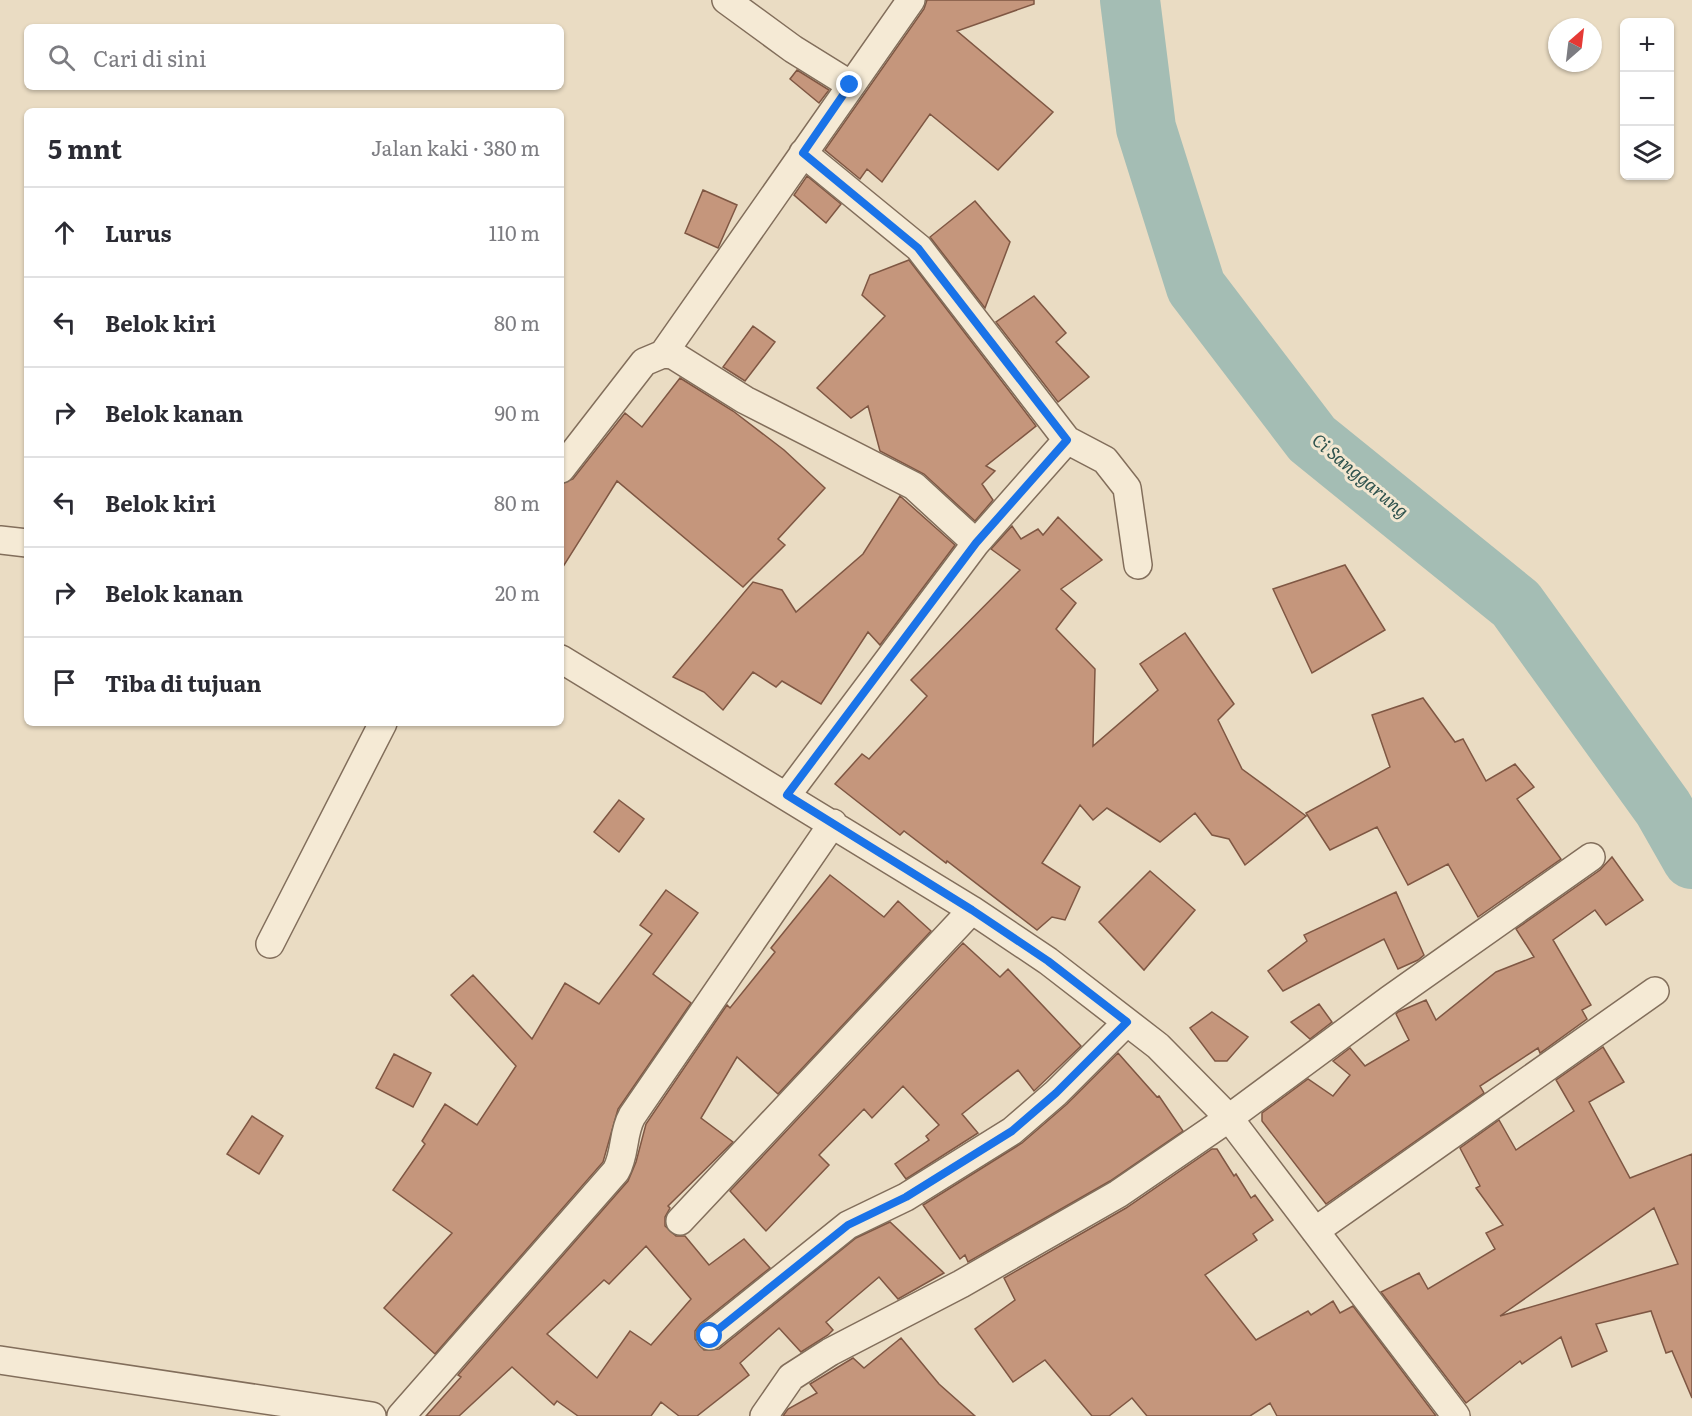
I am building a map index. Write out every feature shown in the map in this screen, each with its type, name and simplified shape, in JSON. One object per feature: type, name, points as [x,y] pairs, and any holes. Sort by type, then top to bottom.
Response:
[{"type":"street","points":[[726,0],[793,49],[850,85]]},
{"type":"street","points":[[564,465],[644,362],[663,354],[911,0]]},
{"type":"street","points":[[803,153],[918,248],[1067,440],[1106,460],[1127,488],[1138,565]]},
{"type":"street","points":[[663,354],[673,356],[745,400],[914,486],[976,543]]},
{"type":"street","points":[[787,795],[976,543],[1067,440]]},
{"type":"street","points":[[0,540],[24,543]]},
{"type":"street","points":[[564,661],[972,910],[1048,961],[1184,1069],[1229,1118],[1456,1416]]},
{"type":"street","points":[[270,944],[381,726]]},
{"type":"street","points":[[401,1416],[616,1171],[622,1161],[626,1127],[632,1116],[832,823]]},
{"type":"street","points":[[764,1416],[790,1377],[830,1352],[961,1284],[1118,1194],[1229,1118],[1390,999],[1591,857]]},
{"type":"street","points":[[681,1221],[972,910]]},
{"type":"street","points":[[1316,1231],[1655,991]]},
{"type":"street","points":[[710,1336],[848,1225],[916,1191],[1012,1131],[1056,1093],[1127,1022]]},
{"type":"street","points":[[0,1360],[372,1416]]},
{"type":"building","points":[[927,0],[1034,0],[1034,4],[957,31],[1053,112],[998,170],[930,114],[882,182],[867,169],[860,179],[825,150],[924,9]]},
{"type":"building","points":[[797,70],[829,90],[819,103],[790,79]]},
{"type":"building","points":[[807,176],[841,204],[826,223],[794,195]]},
{"type":"building","points":[[703,190],[737,205],[718,248],[685,233]]},
{"type":"building","points":[[975,201],[1010,242],[985,308],[930,237]]},
{"type":"building","points":[[909,260],[1036,426],[986,466],[995,471],[982,484],[993,500],[975,521],[924,474],[880,451],[868,406],[851,418],[817,388],[885,316],[862,295],[870,275]]},
{"type":"building","points":[[1034,296],[1066,333],[1056,342],[1089,377],[1058,402],[996,322]]},
{"type":"building","points":[[753,326],[775,342],[745,381],[723,367]]},
{"type":"building","points":[[680,378],[733,411],[784,450],[825,488],[778,539],[785,545],[743,587],[617,481],[564,565],[564,483],[573,479],[625,413],[642,427]]},
{"type":"building","points":[[900,496],[955,545],[880,645],[868,632],[821,704],[782,681],[776,687],[753,672],[723,710],[704,692],[673,677],[753,582],[782,590],[796,612],[863,554]]},
{"type":"building","points":[[1058,517],[1102,560],[1061,589],[1076,603],[1056,629],[1095,669],[1093,746],[1158,690],[1140,664],[1185,633],[1234,704],[1218,720],[1242,769],[1306,816],[1245,865],[1229,839],[1212,835],[1195,813],[1160,842],[1107,808],[1093,820],[1080,805],[1042,863],[1080,887],[1065,920],[1052,917],[1037,930],[904,831],[900,835],[835,784],[862,754],[869,759],[927,696],[911,680],[1020,570],[991,549],[1012,526],[1021,539],[1038,529],[1043,535]]},
{"type":"building","points":[[1345,565],[1385,630],[1312,673],[1273,589]]},
{"type":"building","points":[[1423,698],[1455,742],[1463,739],[1486,781],[1515,764],[1534,787],[1517,799],[1561,859],[1478,917],[1448,864],[1408,885],[1377,827],[1330,850],[1306,813],[1390,767],[1372,715]]},
{"type":"building","points":[[619,800],[644,819],[619,852],[594,832]]},
{"type":"building","points":[[1612,857],[1643,900],[1606,925],[1595,910],[1553,940],[1591,1005],[1582,1010],[1587,1019],[1540,1053],[1538,1048],[1480,1086],[1484,1093],[1326,1204],[1262,1121],[1262,1113],[1308,1079],[1333,1096],[1350,1075],[1333,1061],[1350,1048],[1365,1066],[1409,1040],[1396,1014],[1398,1012],[1426,1000],[1436,1020],[1496,972],[1534,957],[1516,929],[1600,870]]},
{"type":"building","points":[[1150,871],[1195,910],[1144,970],[1099,922]]},
{"type":"building","points":[[830,875],[884,917],[898,901],[931,931],[778,1094],[737,1057],[701,1118],[733,1142],[668,1206],[670,1208],[665,1217],[665,1226],[676,1236],[685,1236],[709,1265],[744,1239],[770,1268],[700,1324],[695,1331],[695,1339],[704,1350],[719,1349],[856,1238],[890,1222],[944,1273],[898,1299],[879,1277],[826,1322],[833,1330],[828,1335],[801,1352],[779,1328],[740,1363],[749,1375],[697,1416],[679,1416],[661,1402],[651,1416],[578,1416],[557,1401],[554,1405],[512,1367],[459,1416],[426,1416],[461,1377],[458,1375],[628,1181],[636,1162],[646,1124],[727,1005],[730,1008],[775,952],[771,948]],"holes":[[[646,1246],[691,1299],[651,1345],[630,1331],[597,1378],[547,1334],[604,1280],[609,1284]]]},
{"type":"building","points":[[666,890],[698,913],[653,974],[691,1003],[618,1109],[603,1162],[435,1354],[384,1308],[452,1233],[393,1190],[425,1144],[422,1141],[445,1104],[477,1125],[516,1066],[451,995],[473,975],[532,1039],[565,983],[599,1004],[652,934],[640,925]]},
{"type":"building","points":[[1396,892],[1424,955],[1418,960],[1398,969],[1384,939],[1283,991],[1268,971],[1307,941],[1304,935]]},
{"type":"building","points":[[963,943],[1000,977],[1008,969],[1081,1046],[1034,1091],[1018,1070],[962,1114],[978,1133],[906,1179],[895,1164],[929,1140],[926,1136],[939,1125],[903,1086],[872,1118],[864,1109],[819,1155],[829,1165],[766,1231],[730,1191]]},
{"type":"building","points":[[1319,1004],[1332,1022],[1310,1039],[1291,1022]]},
{"type":"building","points":[[1212,1012],[1248,1037],[1227,1061],[1215,1061],[1190,1028]]},
{"type":"building","points":[[1603,1047],[1624,1082],[1589,1102],[1630,1178],[1692,1154],[1692,1398],[1672,1351],[1666,1353],[1651,1311],[1596,1324],[1607,1351],[1572,1367],[1561,1337],[1522,1364],[1520,1361],[1466,1403],[1381,1292],[1419,1273],[1428,1289],[1495,1249],[1486,1233],[1503,1225],[1476,1188],[1480,1186],[1460,1148],[1499,1120],[1516,1150],[1574,1111],[1556,1080]],"holes":[[[1654,1208],[1678,1264],[1500,1316]]]},
{"type":"building","points":[[1118,1053],[1157,1097],[1159,1096],[1183,1131],[1110,1181],[968,1262],[965,1255],[960,1259],[923,1205],[1022,1143],[1067,1104]]},
{"type":"building","points":[[394,1054],[431,1073],[413,1107],[376,1088]]},
{"type":"building","points":[[252,1116],[283,1136],[259,1174],[227,1154]]},
{"type":"building","points":[[1212,1149],[1217,1149],[1251,1198],[1255,1195],[1273,1220],[1253,1234],[1257,1240],[1205,1275],[1256,1340],[1308,1311],[1311,1315],[1333,1301],[1340,1313],[1353,1306],[1436,1416],[1277,1416],[1270,1403],[1250,1416],[1147,1416],[1132,1398],[1109,1416],[1092,1416],[1045,1360],[1013,1382],[975,1329],[1015,1300],[1004,1278],[1126,1208]]},
{"type":"building","points":[[901,1338],[939,1384],[975,1416],[783,1416],[788,1409],[817,1393],[810,1384],[853,1358],[864,1368]]},
{"type":"waterway","name":"Ci Sanggarung","points":[[1130,0],[1146,128],[1196,287],[1312,439],[1516,604],[1663,808],[1692,859]]},
{"type":"route","points":[[710,1336],[848,1225],[906,1197],[1012,1131],[1056,1093],[1127,1022],[1048,961],[972,910],[787,795],[976,543],[1067,440],[918,248],[803,153],[850,85]]}]
